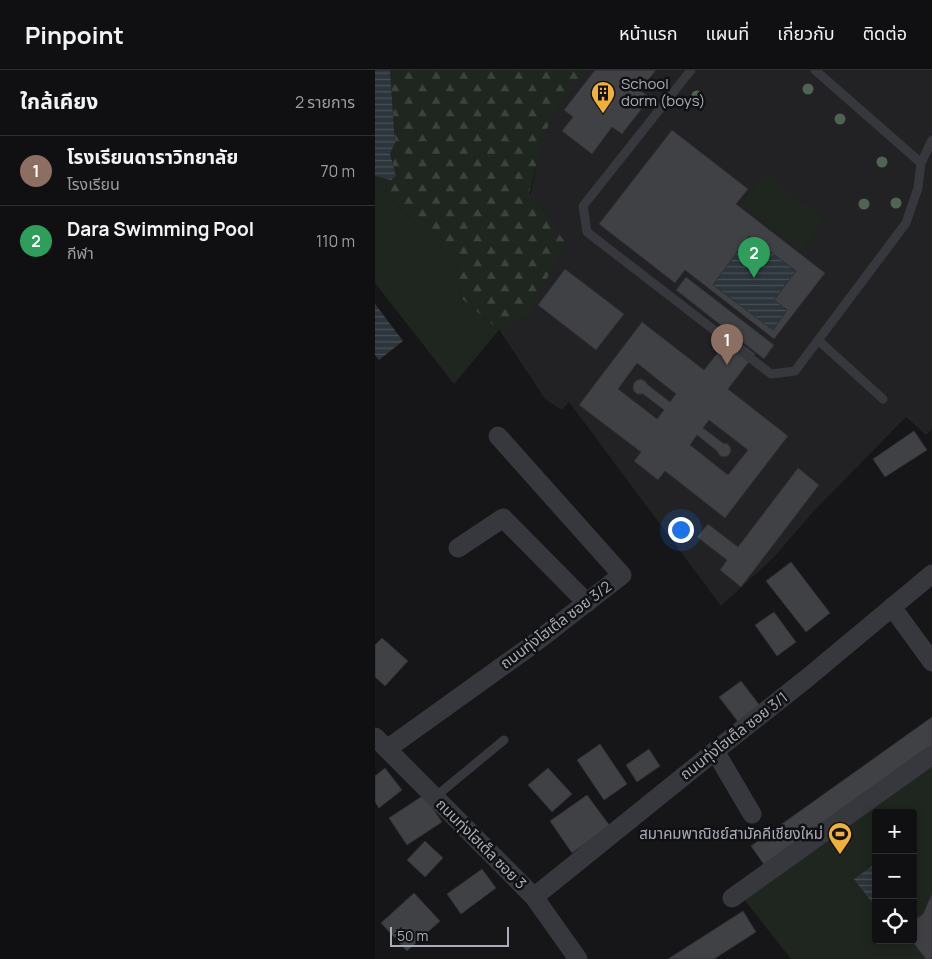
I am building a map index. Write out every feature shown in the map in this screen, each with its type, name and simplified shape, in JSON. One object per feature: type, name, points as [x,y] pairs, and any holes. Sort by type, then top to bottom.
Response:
[{"type":"street","name":"ถนนทุ่งโฮเต็ล ซอย 3/2","points":[[381,743],[532,645],[622,575],[498,436]]},
{"type":"street","points":[[458,548],[503,518],[587,603]]},
{"type":"street","name":"ถนนทุ่งโฮเต็ล ซอย 3/1","points":[[534,897],[806,679],[932,574]]},
{"type":"street","points":[[892,607],[932,662]]},
{"type":"street","name":"ถนนทุ่งโฮเต็ล ซอย 3","points":[[381,743],[534,897],[578,959]]},
{"type":"street","points":[[715,751],[751,814]]},
{"type":"street","points":[[732,898],[932,756]]},
{"type":"lane","points":[[691,70],[583,206],[587,232],[771,374],[795,371],[906,223],[918,188],[921,163],[932,140]]},
{"type":"lane","points":[[815,70],[921,163]]},
{"type":"lane","points":[[818,340],[883,399]]},
{"type":"lane","points":[[435,797],[504,740]]},
{"type":"shaded area","points":[[375,70],[390,70],[395,143],[390,154],[396,176],[391,180],[375,176]]},
{"type":"shaded area","points":[[558,70],[932,70],[932,429],[926,435],[906,417],[813,512],[775,556],[721,606],[569,402],[562,410],[545,399],[500,331]]},
{"type":"shaded area","points":[[749,236],[796,271],[774,300],[787,310],[773,330],[713,285]]},
{"type":"shaded area","points":[[375,304],[403,341],[379,360],[375,355]]},
{"type":"shaded area","points":[[872,866],[872,903],[854,879]]},
{"type":"green space","points":[[390,70],[587,70],[551,115],[529,193],[565,242],[531,311],[499,330],[460,297],[457,263],[387,195],[385,178],[391,180],[396,176],[390,154],[395,143]]},
{"type":"green space","points":[[765,173],[825,220],[801,251],[741,205]]},
{"type":"green space","points":[[375,176],[385,178],[387,195],[457,263],[460,297],[499,330],[454,384],[375,283]]},
{"type":"green space","name":"สมาคมพาณิชย์สามัคคีเชียงใหม่","points":[[932,765],[932,959],[791,959],[743,898]]},
{"type":"building","name":"School dorm (boys)","points":[[595,70],[656,70],[640,90],[650,98],[622,134],[612,127],[592,154],[562,131],[573,117],[564,110]]},
{"type":"building","points":[[672,130],[748,189],[736,204],[825,273],[774,339],[685,270],[675,283],[599,224]],"holes":[[[749,236],[796,271],[774,300],[787,310],[773,330],[713,285]]]},
{"type":"building","points":[[565,269],[624,314],[596,350],[538,305]]},
{"type":"building","points":[[686,277],[774,345],[764,359],[676,290]]},
{"type":"building","points":[[642,322],[704,370],[731,336],[755,354],[728,389],[788,436],[725,518],[665,471],[658,480],[634,461],[641,452],[579,405]],"holes":[[[637,363],[676,394],[670,402],[645,381],[641,379],[634,383],[633,388],[637,394],[643,394],[664,410],[657,419],[618,389]],[[709,420],[748,450],[728,475],[690,445],[697,435],[717,451],[720,456],[726,457],[729,455],[731,451],[728,444],[723,443],[703,428]]]},
{"type":"building","points":[[914,431],[927,450],[885,477],[873,459]]},
{"type":"building","points":[[798,468],[819,485],[741,587],[720,570],[727,560],[697,537],[708,524],[738,547]]},
{"type":"building","points":[[791,562],[830,613],[806,632],[766,581]]},
{"type":"building","points":[[774,612],[796,642],[777,656],[755,625]]},
{"type":"building","points":[[382,638],[408,661],[385,686],[375,677],[375,645]]},
{"type":"building","points":[[741,681],[761,707],[739,723],[719,697]]},
{"type":"building","points":[[932,717],[932,748],[765,866],[751,846]]},
{"type":"building","points":[[600,744],[627,784],[604,800],[577,760]]},
{"type":"building","points":[[649,749],[660,766],[637,782],[626,765]]},
{"type":"building","points":[[385,768],[402,790],[379,808],[375,802],[375,776]]},
{"type":"building","points":[[548,768],[572,794],[552,812],[528,785]]},
{"type":"building","points":[[424,795],[442,822],[407,845],[389,818]]},
{"type":"building","points":[[587,795],[610,826],[572,853],[550,821]]},
{"type":"building","points":[[425,841],[443,858],[425,877],[407,860]]},
{"type":"building","points":[[482,869],[496,888],[461,914],[447,894]]},
{"type":"building","points":[[414,893],[440,921],[407,951],[381,923]]},
{"type":"building","points":[[932,894],[932,959],[926,959],[914,944],[917,944],[917,918],[923,914]]},
{"type":"building","points":[[743,911],[756,932],[714,959],[668,959]]},
{"type":"place","name":"School dorm (boys)","points":[[603,114]]},
{"type":"place","name":"Dara Swimming Pool","points":[[754,278]]},
{"type":"place","name":"โรงเรียนดาราวิทยาลัย","points":[[727,365]]},
{"type":"place","name":"สมาคมพาณิชย์สามัคคีเชียงใหม่","points":[[840,855]]}]
